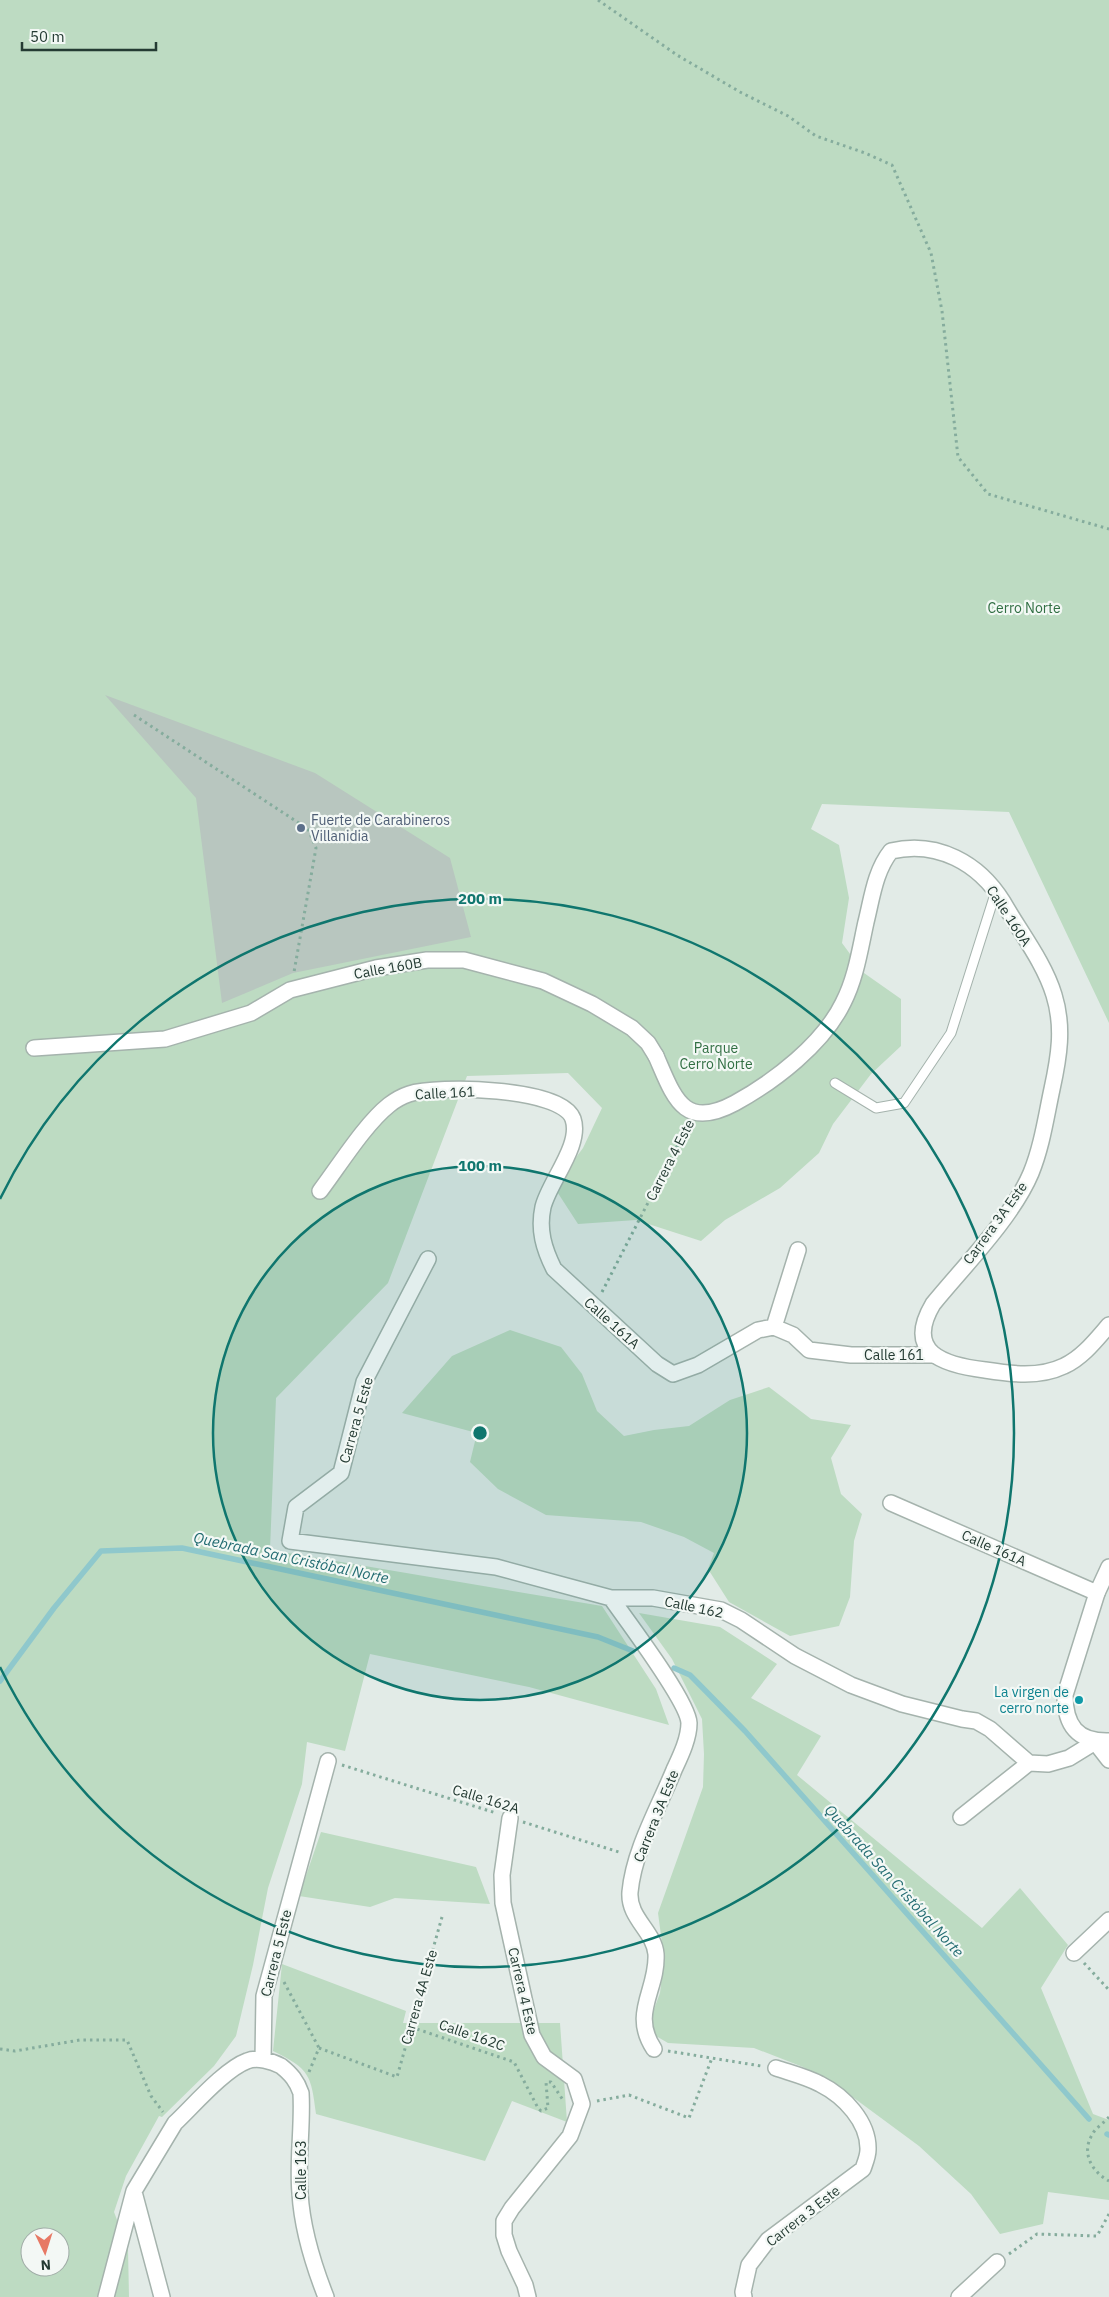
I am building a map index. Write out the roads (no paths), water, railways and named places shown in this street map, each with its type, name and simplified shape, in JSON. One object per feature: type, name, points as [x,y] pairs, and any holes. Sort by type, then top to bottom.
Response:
[{"type":"street","name":"Calle 160A","points":[[891,851],[914,847],[933,849],[957,858],[979,873],[996,891],[1045,972],[1054,995],[1060,1026],[1060,1050]]},
{"type":"street","name":"Carrera 4 Este","points":[[694,1113],[718,1111],[753,1093],[780,1073],[818,1039],[835,1017],[844,1002],[852,981],[880,870],[891,851]]},
{"type":"street","name":"Calle 160B","points":[[34,1048],[165,1038],[251,1013],[290,990],[376,968],[427,960],[464,960],[543,981],[592,1004],[632,1028],[648,1043],[656,1056],[674,1097],[684,1108],[694,1113]]},
{"type":"street","name":"Carrera 3A Este","points":[[933,1355],[926,1343],[923,1331],[925,1317],[933,1304],[1016,1199],[1030,1175],[1039,1150],[1060,1050]]},
{"type":"street","name":"Calle 161","points":[[320,1191],[368,1128],[389,1105],[409,1094],[446,1090],[490,1091],[516,1093],[553,1102],[565,1109],[572,1118],[574,1138],[543,1206],[541,1227],[544,1250],[554,1270]]},
{"type":"street","points":[[774,1327],[798,1250]]},
{"type":"street","name":"Carrera 5 Este","points":[[290,1541],[296,1507],[341,1473],[364,1382],[428,1259]]},
{"type":"street","name":"Calle 161A","points":[[554,1270],[657,1364],[673,1374],[698,1365],[758,1330],[774,1327]]},
{"type":"street","name":"Calle 161","points":[[774,1327],[793,1335],[809,1350],[833,1354],[933,1355],[944,1362],[964,1367],[1028,1374],[1048,1372],[1066,1366],[1082,1354],[1109,1325]]},
{"type":"street","name":"Calle 161A","points":[[891,1503],[1097,1593]]},
{"type":"street","name":"Calle 162","points":[[290,1541],[496,1567],[611,1598],[653,1598],[721,1610],[741,1620],[795,1656],[851,1685],[902,1704],[976,1721],[990,1729],[1029,1763]]},
{"type":"street","points":[[1102,1741],[1081,1736],[1071,1725],[1065,1710],[1064,1695],[1097,1593],[1109,1567]]},
{"type":"street","name":"Carrera 3A Este","points":[[611,1598],[674,1689],[689,1723],[684,1748],[637,1858],[630,1895],[636,1918],[650,1937],[656,1953],[650,1990],[643,2012],[647,2039],[654,2049]]},
{"type":"street","points":[[1102,1741],[1109,1760]]},
{"type":"street","points":[[960,1817],[1029,1763],[1048,1764],[1069,1758],[1102,1741]]},
{"type":"street","name":"Carrera 5 Este","points":[[263,2060],[264,1996],[272,1960],[328,1761]]},
{"type":"street","name":"Carrera 4 Este","points":[[510,1818],[502,1875],[503,1904],[532,2035],[544,2057],[574,2079],[582,2104],[578,2120],[570,2136],[512,2208],[504,2221],[504,2235],[509,2251],[525,2285],[528,2297]]},
{"type":"street","points":[[1074,1953],[1109,1920]]},
{"type":"street","points":[[106,2297],[134,2191],[175,2123],[234,2068],[248,2060],[263,2060]]},
{"type":"street","name":"Calle 163","points":[[263,2060],[275,2063],[289,2072],[297,2082],[301,2093],[300,2191],[302,2216],[326,2297]]},
{"type":"street","name":"Carrera 3 Este","points":[[744,2297],[743,2292],[749,2265],[768,2240],[863,2169],[868,2151],[866,2135],[859,2120],[844,2099],[820,2084],[776,2068]]},
{"type":"street","points":[[134,2191],[162,2297]]},
{"type":"street","points":[[959,2297],[997,2262]]},
{"type":"lane","points":[[835,1083],[876,1108],[904,1104],[951,1033],[996,891]]},
{"type":"waterway","name":"Quebrada San Cristóbal Norte","points":[[0,1681],[54,1608],[101,1551],[182,1548],[598,1637],[633,1651]]},
{"type":"waterway","name":"Quebrada San Cristóbal Norte","points":[[674,1668],[690,1675],[745,1731],[1089,2119]]},
{"type":"place","name":"Fuerte de Carabineros Villanidia","points":[[301,828]]},
{"type":"place","name":"La virgen de cerro norte","points":[[1079,1700]]},
{"type":"park label","name":"Cerro Norte","points":[[1024,608]]},
{"type":"park label","name":"Parque Cerro Norte","points":[[716,1056]]}]
